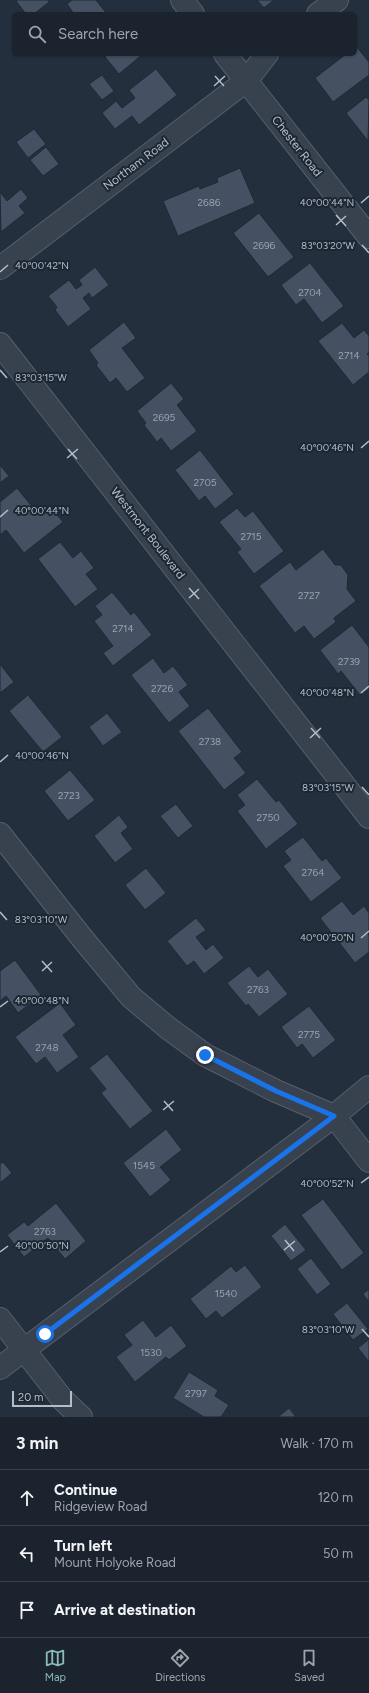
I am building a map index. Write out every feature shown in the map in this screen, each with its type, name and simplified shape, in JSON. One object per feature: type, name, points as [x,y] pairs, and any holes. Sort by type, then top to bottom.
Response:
[{"type":"street","points":[[182,0],[191,12]]},
{"type":"street","points":[[321,12],[337,0]]},
{"type":"street","name":"Chester Road","points":[[227,56],[369,237]]},
{"type":"street","name":"Northam Road","points":[[0,268],[246,81],[265,56]]},
{"type":"street","name":"Westmont Boulevard","points":[[0,344],[369,817]]},
{"type":"street","points":[[0,834],[82,938],[131,997],[168,1028],[205,1055],[276,1091],[334,1116],[369,1161]]},
{"type":"street","points":[[0,1368],[334,1116],[369,1087]]},
{"type":"street","points":[[0,1319],[63,1400],[81,1417]]},
{"type":"building","points":[[48,0],[49,2],[36,12],[24,12],[16,1]]},
{"type":"building","points":[[72,0],[96,0],[105,12],[73,12],[67,4]]},
{"type":"building","points":[[257,0],[274,0],[264,8]]},
{"type":"building","points":[[357,47],[369,62],[369,75],[333,102],[315,78],[343,56],[357,56]]},
{"type":"building","points":[[106,56],[141,56],[119,74],[105,57]]},
{"type":"building","points":[[156,69],[177,95],[139,125],[132,116],[115,129],[102,113],[116,101],[122,108],[135,98],[129,90]]},
{"type":"building","points":[[102,75],[114,91],[102,100],[89,84]]},
{"type":"building","points":[[366,97],[369,100],[368,141],[346,113]]},
{"type":"building","points":[[34,129],[46,144],[28,158],[16,142]]},
{"type":"building","points":[[46,147],[59,164],[43,176],[30,160]]},
{"type":"building","points":[[240,168],[255,203],[178,236],[163,201],[199,186],[200,189],[218,182],[217,178]]},
{"type":"building","points":[[21,189],[28,198],[19,206],[25,213],[1,232],[0,192],[7,201]]},
{"type":"building","points":[[259,213],[294,257],[268,277],[233,233]]},
{"type":"building","points":[[310,263],[344,306],[322,323],[304,299],[296,305],[281,285]]},
{"type":"building","points":[[95,267],[109,285],[92,298],[89,293],[83,298],[91,309],[68,327],[55,310],[57,307],[48,296],[69,280],[76,289],[82,285],[79,280]]},
{"type":"building","points":[[124,322],[136,338],[122,348],[145,378],[127,392],[116,378],[110,383],[96,365],[98,363],[89,350]]},
{"type":"building","points":[[342,323],[354,338],[364,330],[369,336],[369,352],[367,354],[369,356],[369,372],[353,385],[318,341]]},
{"type":"building","points":[[171,383],[184,399],[177,405],[197,431],[171,451],[161,438],[157,442],[144,425],[146,423],[137,411]]},
{"type":"building","points":[[200,450],[234,494],[215,509],[205,496],[199,501],[175,470]]},
{"type":"building","points":[[0,465],[9,476],[0,483]]},
{"type":"building","points":[[17,488],[39,515],[50,506],[63,522],[24,553],[6,530],[0,535],[0,502]]},
{"type":"building","points":[[237,508],[245,517],[253,511],[284,551],[254,574],[237,552],[241,549],[219,522]]},
{"type":"building","points":[[60,542],[73,558],[81,551],[94,568],[86,574],[98,589],[75,607],[38,559]]},
{"type":"building","points":[[323,549],[335,565],[341,565],[348,575],[347,589],[356,601],[334,618],[336,622],[314,639],[304,626],[295,633],[259,586],[290,562],[296,570]]},
{"type":"building","points":[[112,592],[131,615],[134,612],[152,635],[113,666],[103,653],[113,646],[94,621],[102,615],[95,606]]},
{"type":"building","points":[[352,625],[369,647],[369,689],[360,695],[341,671],[338,674],[320,650]]},
{"type":"building","points":[[153,658],[164,673],[173,666],[188,685],[179,692],[190,706],[169,723],[131,675]]},
{"type":"building","points":[[0,664],[14,682],[0,693]]},
{"type":"building","points":[[28,695],[62,737],[43,752],[9,711]]},
{"type":"building","points":[[208,708],[242,752],[234,758],[246,773],[224,790],[178,731]]},
{"type":"building","points":[[107,713],[122,732],[103,746],[89,727]]},
{"type":"building","points":[[70,770],[95,800],[68,821],[44,791]]},
{"type":"building","points":[[257,779],[276,802],[279,800],[298,824],[266,849],[237,811],[245,805],[237,795]]},
{"type":"building","points":[[176,804],[193,826],[178,838],[160,816]]},
{"type":"building","points":[[119,815],[128,827],[121,833],[133,849],[115,863],[94,836]]},
{"type":"building","points":[[303,837],[322,861],[326,858],[342,878],[311,902],[283,866],[291,860],[284,851]]},
{"type":"building","points":[[146,868],[166,893],[145,910],[125,885]]},
{"type":"building","points":[[342,901],[353,915],[364,906],[369,913],[369,932],[367,933],[369,935],[369,952],[355,963],[320,918]]},
{"type":"building","points":[[196,918],[206,930],[196,937],[206,950],[213,944],[224,958],[204,974],[194,961],[187,966],[167,941]]},
{"type":"building","points":[[15,960],[41,995],[18,1013],[6,996],[0,1001],[0,971]]},
{"type":"building","points":[[249,966],[258,977],[268,969],[288,994],[259,1017],[248,1004],[246,1006],[227,983]]},
{"type":"building","points":[[60,1003],[76,1025],[63,1035],[79,1057],[57,1073],[45,1057],[36,1064],[15,1037]]},
{"type":"building","points":[[309,1006],[336,1040],[313,1058],[302,1044],[297,1048],[281,1027]]},
{"type":"building","points":[[107,1054],[153,1111],[130,1129],[101,1093],[106,1089],[89,1068]]},
{"type":"building","points":[[166,1129],[182,1150],[160,1167],[171,1180],[150,1197],[123,1163]]},
{"type":"building","points":[[3,1162],[12,1173],[0,1183],[0,1164]]},
{"type":"building","points":[[323,1199],[364,1253],[342,1270],[301,1215]]},
{"type":"building","points":[[56,1203],[86,1241],[65,1259],[48,1238],[24,1257],[7,1235],[24,1222],[28,1226]]},
{"type":"building","points":[[285,1224],[306,1250],[291,1261],[271,1236]]},
{"type":"building","points":[[311,1258],[331,1284],[317,1295],[297,1269]]},
{"type":"building","points":[[245,1265],[262,1287],[222,1318],[216,1311],[206,1319],[190,1299],[231,1266],[236,1272]]},
{"type":"building","points":[[369,1289],[369,1302],[363,1294]]},
{"type":"building","points":[[347,1303],[368,1329],[353,1340],[333,1314]]},
{"type":"building","points":[[143,1320],[156,1337],[171,1325],[187,1346],[169,1360],[166,1357],[135,1382],[116,1357],[132,1345],[124,1335]]},
{"type":"building","points":[[369,1339],[369,1362],[358,1348]]},
{"type":"building","points":[[189,1372],[218,1390],[215,1396],[229,1405],[221,1417],[204,1417],[173,1398]]},
{"type":"building","points":[[289,1408],[296,1417],[278,1417]]},
{"type":"route","points":[[45,1334],[334,1116],[276,1091],[205,1055]]}]
